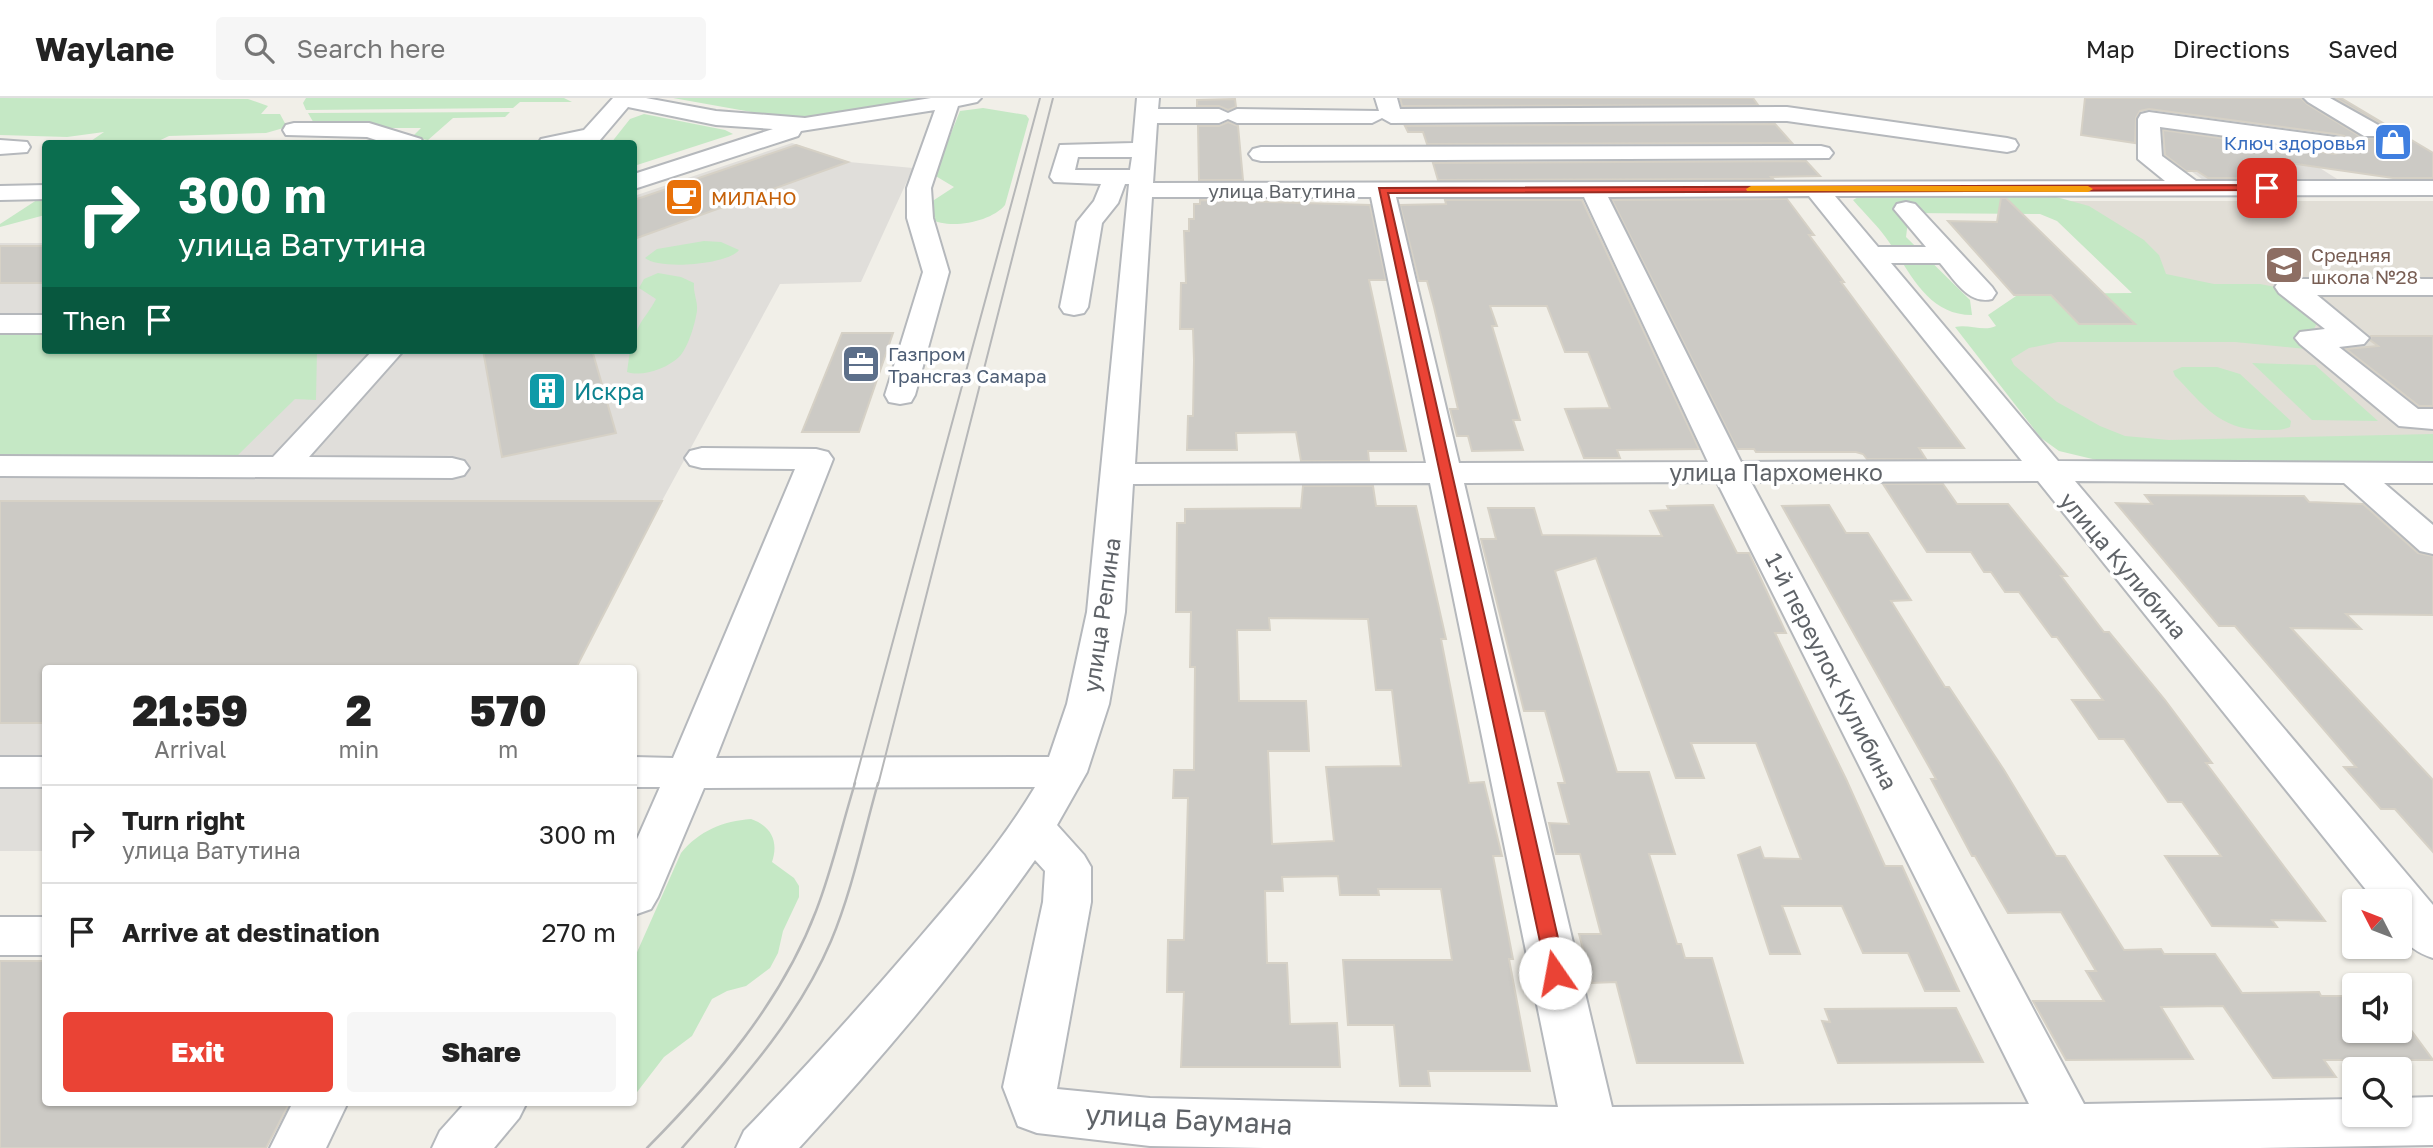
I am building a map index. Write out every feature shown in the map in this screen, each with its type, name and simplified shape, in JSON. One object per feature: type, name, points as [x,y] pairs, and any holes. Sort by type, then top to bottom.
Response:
[{"type":"street","points":[[1386,98],[1391,116],[1600,106],[1779,106],[2007,145]]},
{"type":"street","points":[[2315,98],[2372,131]]},
{"type":"street","points":[[590,139],[624,99],[716,118],[806,125]]},
{"type":"street","points":[[637,181],[806,125],[959,101]]},
{"type":"street","points":[[900,395],[936,272],[920,218],[919,188],[959,101]]},
{"type":"street","points":[[1779,106],[1854,189]]},
{"type":"street","points":[[1147,107],[1238,116],[1372,116]]},
{"type":"street","name":"улица Репина","points":[[764,1148],[843,1064],[915,981],[992,885],[1033,828],[1065,772],[1088,704],[1106,612],[1119,474],[1135,173],[1147,107]]},
{"type":"street","points":[[1238,116],[1261,155],[1262,190]]},
{"type":"street","points":[[2190,188],[2150,159],[2149,119],[2333,148],[2336,171],[2370,188]]},
{"type":"street","points":[[278,140],[295,120],[369,130],[400,140]]},
{"type":"street","points":[[1261,155],[1821,153]]},
{"type":"street","points":[[1412,154],[1422,190]]},
{"type":"street","points":[[1074,307],[1090,222],[1135,173]]},
{"type":"street","name":"улица Ватутина","points":[[1135,173],[1262,190],[2433,188]]},
{"type":"street","points":[[2093,189],[2094,180],[2159,180]]},
{"type":"street","name":"улица Кулибина","points":[[1816,189],[2433,939]]},
{"type":"street","points":[[1382,190],[1447,473],[1592,1140]]},
{"type":"street","name":"1-й переулок Кулибина","points":[[1593,190],[1729,472],[2074,1138]]},
{"type":"street","points":[[0,193],[42,192]]},
{"type":"street","points":[[1906,209],[1982,293]]},
{"type":"street","points":[[1870,255],[1947,255]]},
{"type":"street","points":[[2433,287],[2289,287],[2354,338],[2311,338],[2410,419],[2433,419]]},
{"type":"street","points":[[0,324],[42,324]]},
{"type":"street","points":[[282,467],[385,354]]},
{"type":"street","points":[[637,890],[688,773],[816,459],[702,458]]},
{"type":"street","points":[[0,466],[452,468]]},
{"type":"street","name":"улица Пархоменко","points":[[1119,474],[2046,471],[2433,473]]},
{"type":"street","points":[[2354,474],[2433,543]]},
{"type":"street","points":[[0,772],[42,772]]},
{"type":"street","points":[[637,772],[1065,772]]},
{"type":"street","name":"улица Баумана","points":[[1033,828],[1068,867],[1067,902],[1030,1087],[1037,1110],[1177,1135],[1592,1140],[2074,1138],[2433,1121]]},
{"type":"street","points":[[0,936],[42,936]]},
{"type":"street","points":[[298,1148],[319,1106]]},
{"type":"street","points":[[460,1148],[497,1106]]},
{"type":"shaded area","points":[[792,143],[849,162],[913,168],[861,282],[780,284],[573,665],[42,665],[42,851],[0,851],[0,243],[42,243],[42,354],[637,354],[637,195]]},
{"type":"shaded area","points":[[2282,144],[2345,184],[2210,185],[2173,158],[2174,145]]},
{"type":"shaded area","name":"Средняя школа №28","points":[[2059,201],[2433,201],[2433,448],[2061,446],[1966,330],[2209,329]]},
{"type":"green space","points":[[0,98],[248,99],[268,106],[261,114],[280,114],[287,127],[266,133],[169,136],[160,140],[92,140],[104,132],[67,137],[0,135]]},
{"type":"green space","points":[[306,98],[564,98],[572,102],[520,102],[513,108],[306,110],[303,103]]},
{"type":"green space","points":[[673,98],[956,98],[827,117],[768,115]]},
{"type":"green space","points":[[983,108],[1026,115],[1029,119],[1005,205],[990,216],[970,222],[948,224],[930,219],[931,202],[954,187],[934,175],[960,111]]},
{"type":"green space","points":[[510,112],[505,117],[453,118],[428,140],[412,137],[421,128],[323,128],[315,125],[308,113]]},
{"type":"green space","points":[[644,114],[725,130],[733,134],[637,165],[637,140],[613,140],[630,119]]},
{"type":"green space","points":[[1862,195],[2049,195],[2089,206],[2144,240],[2159,255],[2166,274],[2214,284],[2260,284],[2286,289],[2334,320],[2316,325],[2314,329],[2321,339],[2316,348],[2235,342],[2058,342],[2029,348],[2011,359],[2014,365],[2057,402],[2100,426],[2125,436],[2169,440],[2433,434],[2433,467],[2361,462],[2236,467],[2105,462],[2059,451],[2041,438],[1955,327],[1996,326],[1988,315],[2019,294],[2132,293],[2057,221],[2040,214],[1909,213],[1906,237],[1970,300],[1972,315],[1957,313],[1944,308],[1922,291],[1885,236],[1853,200]]},
{"type":"green space","points":[[42,197],[42,216],[0,227],[0,224]]},
{"type":"green space","points":[[704,241],[721,242],[739,250],[721,259],[693,264],[664,264],[645,258],[657,249]]},
{"type":"green space","points":[[658,273],[681,277],[694,283],[696,316],[693,329],[679,357],[647,373],[633,373],[627,372],[629,354],[637,354],[638,328],[656,299],[639,288],[644,279]]},
{"type":"green space","points":[[0,329],[42,329],[42,354],[317,354],[316,400],[295,399],[235,458],[0,459]]},
{"type":"green space","points":[[2252,363],[2315,365],[2378,421],[2312,420]]},
{"type":"green space","points":[[2182,367],[2217,367],[2240,374],[2291,421],[2290,427],[2276,430],[2247,429],[2223,420],[2204,406],[2175,376],[2173,371]]},
{"type":"green space","points":[[751,819],[768,830],[774,841],[772,862],[794,878],[799,886],[799,897],[770,968],[746,986],[727,991],[712,999],[692,1036],[664,1057],[637,1092],[637,952],[681,853],[712,828]]},
{"type":"building","points":[[1400,98],[1753,98],[1758,105],[1402,106]]},
{"type":"building","points":[[2085,98],[2301,98],[2363,138],[2382,137],[2385,132],[2382,125],[2335,98],[2341,98],[2433,153],[2433,178],[2393,178],[2268,160],[2294,178],[2208,178],[2197,171],[2186,171],[2165,155],[2163,130],[2335,154],[2345,150],[2348,143],[2344,136],[2335,134],[2149,109],[2140,111],[2136,118],[2135,143],[2081,135]]},
{"type":"building","points":[[1235,99],[1236,107],[1228,110],[1219,106],[1197,106],[1197,100]]},
{"type":"building","points":[[1228,122],[1238,126],[1243,180],[1199,180],[1198,126],[1219,126]]},
{"type":"building","points":[[1775,124],[1792,143],[1427,144],[1423,132],[1408,132],[1405,126]]},
{"type":"building","points":[[796,145],[848,162],[637,238],[637,199]]},
{"type":"building","points":[[1806,161],[1820,176],[1771,177],[1773,179],[1438,180],[1433,163]]},
{"type":"building","points":[[2001,198],[2006,198],[2135,324],[2079,324],[2051,295],[2014,295],[1948,221],[1997,222]]},
{"type":"building","points":[[1787,199],[1814,235],[1809,235],[1844,282],[1841,282],[1964,448],[1919,448],[1926,459],[1867,459],[1856,452],[1756,452],[1754,449],[1737,449],[1612,200]]},
{"type":"building","points":[[1200,200],[1370,205],[1386,280],[1369,280],[1406,451],[1368,451],[1369,461],[1301,461],[1296,432],[1236,433],[1237,450],[1187,450],[1188,416],[1193,416],[1193,329],[1180,329],[1181,283],[1186,283],[1184,231],[1189,231],[1189,219],[1194,219],[1194,204],[1200,204]]},
{"type":"building","points":[[1445,200],[1582,200],[1699,449],[1617,450],[1620,458],[1584,458],[1565,409],[1610,408],[1588,352],[1565,352],[1547,306],[1490,306],[1497,326],[1492,326],[1520,420],[1513,420],[1523,450],[1472,451],[1468,436],[1457,436],[1450,409],[1458,409],[1434,307],[1427,281],[1419,281],[1400,205],[1446,204]]},
{"type":"building","points":[[0,246],[42,246],[42,283],[0,283]]},
{"type":"building","name":"Газпром Трансгаз Самара","points":[[842,333],[893,333],[859,432],[802,432]]},
{"type":"building","points":[[2371,336],[2433,336],[2433,406],[2419,406],[2346,349],[2378,346],[2370,340]]},
{"type":"building","name":"Искра","points":[[484,354],[593,354],[616,433],[502,457]]},
{"type":"building","points":[[1883,484],[1943,484],[1957,504],[2008,504],[2067,576],[2061,576],[2104,632],[2109,632],[2165,700],[2212,763],[2206,763],[2325,921],[2272,920],[2277,927],[2212,926],[2165,856],[2221,856],[2182,802],[2168,802],[2124,739],[2099,739],[2072,700],[2103,700],[2057,637],[2052,637],[2019,592],[2005,592],[1991,572],[1984,572],[1971,552],[1927,552]]},
{"type":"building","points":[[1303,486],[1373,486],[1376,506],[1416,506],[1446,639],[1441,639],[1469,783],[1484,782],[1502,856],[1493,856],[1513,959],[1509,959],[1530,1071],[1428,1071],[1430,1086],[1400,1086],[1394,1025],[1348,1025],[1343,960],[1452,960],[1441,889],[1378,889],[1379,895],[1340,895],[1338,876],[1282,877],[1283,891],[1265,891],[1267,963],[1287,963],[1290,1024],[1337,1023],[1340,1067],[1181,1067],[1184,992],[1167,992],[1168,940],[1184,940],[1188,798],[1173,798],[1174,770],[1194,770],[1195,667],[1190,667],[1191,612],[1176,612],[1177,523],[1185,523],[1185,509],[1301,508]],"holes":[[[1269,618],[1368,619],[1376,690],[1392,690],[1401,766],[1326,767],[1334,841],[1272,844],[1268,751],[1309,751],[1306,701],[1239,701],[1237,630],[1270,630]]]},
{"type":"building","points":[[2145,495],[2304,496],[2309,502],[2363,504],[2418,553],[2433,556],[2433,615],[2346,614],[2361,629],[2291,628],[2433,780],[2433,852],[2395,809],[2381,809],[2344,767],[2356,767],[2235,626],[2219,626],[2116,503],[2152,504]]},
{"type":"building","points":[[0,501],[662,501],[578,665],[42,665],[42,723],[0,723]]},
{"type":"building","points":[[1713,505],[1737,553],[1749,553],[1786,633],[1775,633],[1885,866],[1902,866],[1959,991],[1925,991],[1908,953],[1863,953],[1842,906],[1782,906],[1800,954],[1770,954],[1738,855],[1760,847],[1764,858],[1801,859],[1756,743],[1691,743],[1704,778],[1676,778],[1596,558],[1555,571],[1617,772],[1649,772],[1675,854],[1649,854],[1677,944],[1681,944],[1685,958],[1712,958],[1743,1063],[1637,1063],[1616,982],[1592,983],[1579,934],[1601,934],[1580,854],[1556,854],[1549,823],[1569,824],[1558,783],[1565,783],[1545,711],[1524,711],[1481,539],[1496,539],[1488,508],[1534,508],[1542,535],[1662,536],[1650,511],[1669,510],[1667,506]]},
{"type":"building","points":[[1829,505],[1846,533],[1868,533],[1911,600],[1891,601],[1945,687],[1949,687],[2004,770],[2056,856],[2065,856],[2124,950],[2161,949],[2164,954],[2215,954],[2242,993],[2319,992],[2321,996],[2342,996],[2342,1043],[2412,1043],[2412,1032],[2433,1060],[2412,1060],[2412,1057],[2342,1057],[2342,1060],[2324,1060],[2336,1077],[2273,1078],[2223,1006],[2161,1007],[2193,1059],[2066,1060],[2033,1001],[2104,1001],[2086,971],[2096,971],[2061,912],[2008,913],[1975,856],[1972,856],[1931,779],[1936,779],[1782,506]]},
{"type":"building","points":[[0,961],[42,961],[42,1106],[288,1106],[266,1148],[0,1148]]},
{"type":"building","points":[[1956,1008],[1983,1062],[1838,1063],[1822,1021],[1830,1022],[1825,1009]]},
{"type":"tram line","points":[[854,785],[1040,98]]},
{"type":"tram line","points":[[878,785],[1053,98]]},
{"type":"tram line","points":[[647,1148],[721,1067],[744,1038],[784,977],[822,895],[855,783]]},
{"type":"tram line","points":[[682,1148],[784,1025],[817,970],[845,903],[878,783]]},
{"type":"slow traffic","points":[[1751,189],[2088,189]]},
{"type":"place","name":"Ключ здоровья","points":[[2393,142]]},
{"type":"place","name":"МИЛАНО","points":[[684,197]]},
{"type":"place","name":"Средняя школа №28","points":[[2284,265]]},
{"type":"place","name":"Газпром Трансгаз Самара","points":[[861,364]]},
{"type":"place","name":"Искра","points":[[547,391]]},
{"type":"route","points":[[1555,973],[1447,473],[1382,190],[2267,188]]}]
